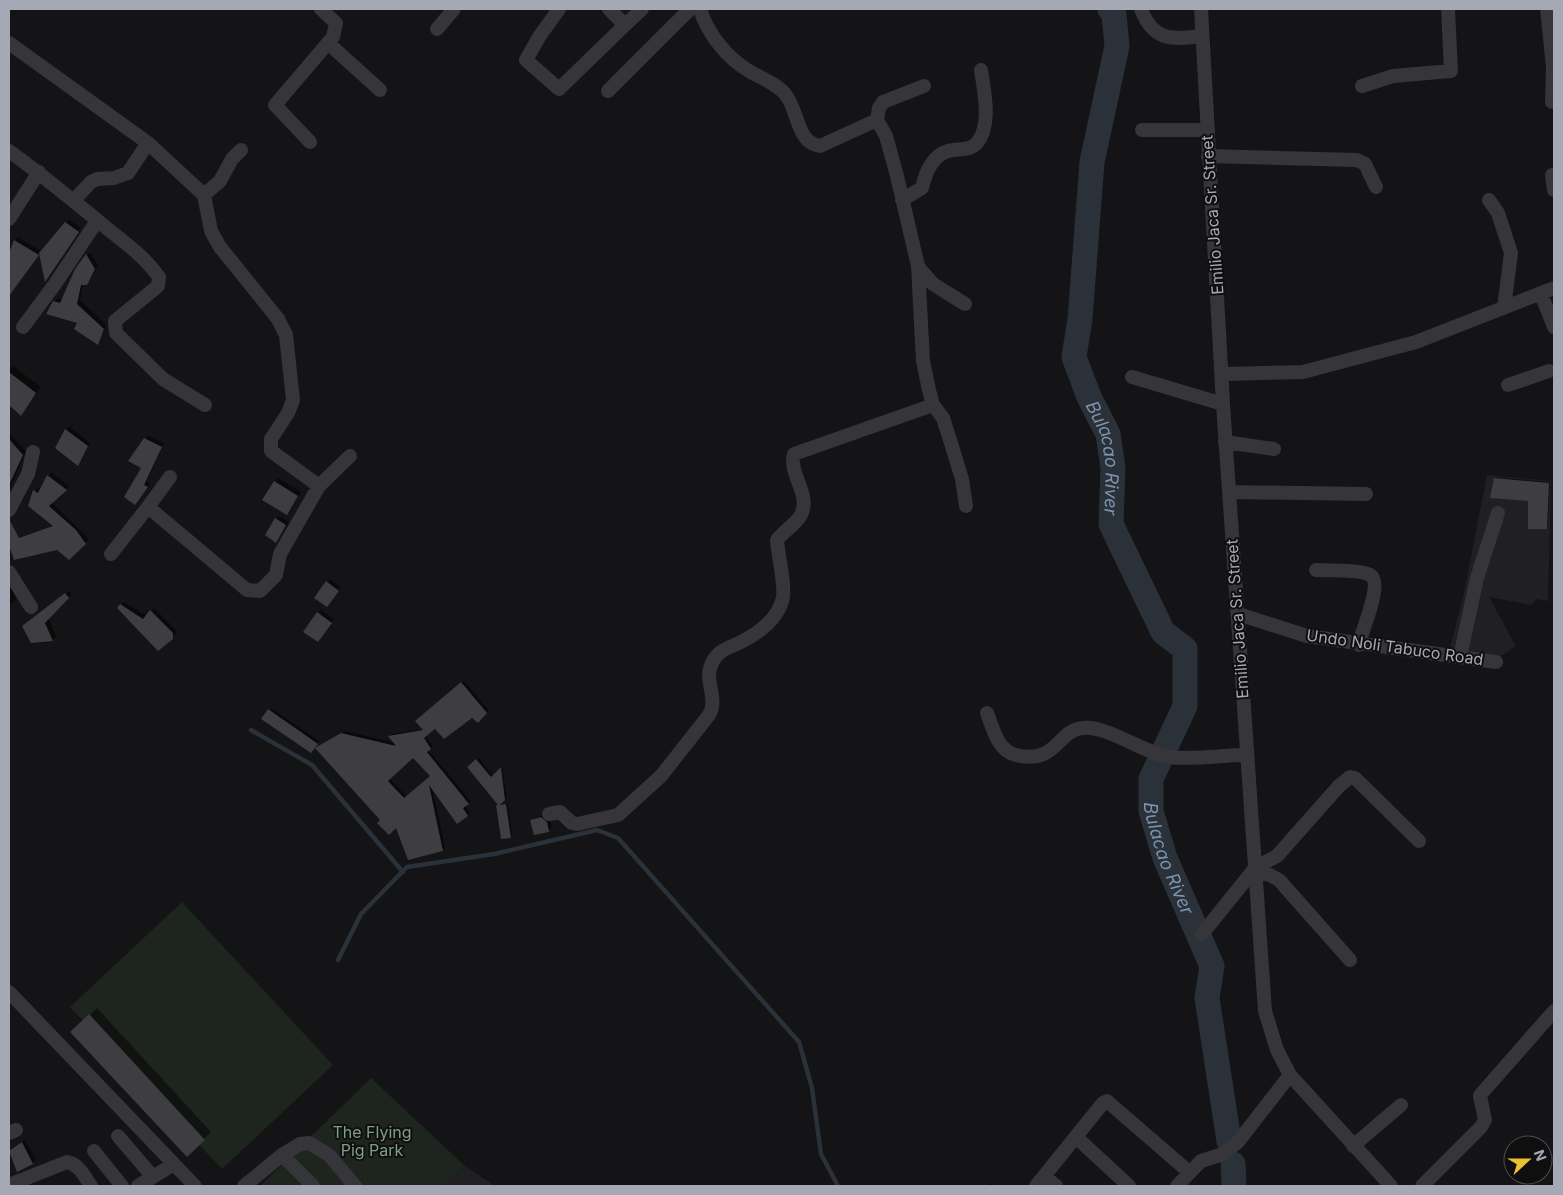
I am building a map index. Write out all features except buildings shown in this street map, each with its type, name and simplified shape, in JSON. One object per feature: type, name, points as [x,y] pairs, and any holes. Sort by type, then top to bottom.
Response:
[{"type":"street","points":[[310,142],[275,105],[335,33],[336,25],[321,9]]},
{"type":"street","points":[[437,30],[454,9]]},
{"type":"street","points":[[559,9],[539,36],[526,60],[559,89],[642,9]]},
{"type":"street","points":[[609,9],[625,25]]},
{"type":"street","points":[[608,90],[690,9]]},
{"type":"street","points":[[700,9],[711,33],[720,46],[747,70],[785,94],[803,135],[813,145],[820,146],[877,120]]},
{"type":"street","points":[[1141,9],[1147,22],[1162,36],[1177,39],[1202,36]]},
{"type":"street","points":[[1201,10],[1215,9]]},
{"type":"street","points":[[1362,86],[1393,76],[1451,72],[1448,9]]},
{"type":"street","points":[[1547,9],[1553,55],[1552,102]]},
{"type":"street","name":"Emilio Jaca Sr. Street","points":[[1201,10],[1206,130],[1223,374],[1228,492],[1265,1011],[1277,1050],[1290,1075],[1391,1186]]},
{"type":"street","points":[[328,43],[380,90]]},
{"type":"street","points":[[9,44],[148,143],[204,195],[211,231],[220,247],[278,319],[286,335],[292,400],[288,413],[270,439],[271,451],[319,486]]},
{"type":"street","points":[[902,200],[922,188],[925,175],[939,155],[948,151],[966,150],[978,142],[982,133],[985,116],[981,70]]},
{"type":"street","points":[[924,86],[882,102],[877,120],[886,136],[918,266],[923,361],[933,405],[942,418],[951,443],[962,479],[966,506]]},
{"type":"street","points":[[1142,130],[1206,130]]},
{"type":"street","points":[[74,200],[91,182],[97,179],[114,178],[128,173],[148,143]]},
{"type":"street","points":[[204,195],[220,181],[232,159],[241,150]]},
{"type":"street","points":[[9,151],[39,172],[97,221],[130,245],[160,277],[158,286],[115,321],[116,333],[163,379],[205,405]]},
{"type":"street","points":[[1208,156],[1357,160],[1365,164],[1376,187]]},
{"type":"street","points":[[9,219],[39,172]]},
{"type":"street","points":[[1554,175],[1552,175],[1554,190]]},
{"type":"street","points":[[1489,200],[1498,213],[1512,253],[1504,308]]},
{"type":"street","points":[[23,327],[55,284],[97,221]]},
{"type":"street","points":[[918,266],[933,284],[965,304]]},
{"type":"street","points":[[1223,374],[1303,372],[1416,342],[1554,288]]},
{"type":"street","points":[[1541,294],[1554,327]]},
{"type":"street","points":[[1508,385],[1553,374]]},
{"type":"street","points":[[1132,377],[1223,404]]},
{"type":"street","points":[[549,814],[560,812],[572,823],[577,824],[618,815],[661,776],[709,715],[714,700],[709,676],[711,664],[720,652],[764,628],[778,609],[783,596],[777,540],[785,529],[798,519],[804,506],[802,492],[792,462],[794,454],[933,405]]},
{"type":"street","points":[[1225,442],[1274,449]]},
{"type":"street","points":[[9,510],[28,474],[33,452]]},
{"type":"street","points":[[148,507],[247,590],[260,591],[276,575],[280,554],[319,486],[350,456]]},
{"type":"street","points":[[111,554],[170,477]]},
{"type":"street","points":[[1228,492],[1366,494]]},
{"type":"street","points":[[1460,657],[1477,578],[1498,513]]},
{"type":"street","points":[[1316,570],[1362,573],[1374,579],[1376,584],[1359,645]]},
{"type":"street","points":[[9,572],[31,607]]},
{"type":"street","name":"Undo Noli Tabuco Road","points":[[1238,614],[1306,636],[1359,645],[1496,662]]},
{"type":"street","points":[[987,713],[997,741],[1014,755],[1035,757],[1054,749],[1068,734],[1083,728],[1100,731],[1170,757],[1246,755]]},
{"type":"street","points":[[1202,934],[1256,869],[1277,856],[1339,786],[1350,778],[1355,778],[1419,841]]},
{"type":"street","points":[[1256,869],[1270,874],[1279,880],[1350,960]]},
{"type":"street","points":[[9,992],[195,1186]]},
{"type":"street","points":[[1422,1186],[1481,1127],[1485,1120],[1480,1096],[1554,1011]]},
{"type":"street","points":[[1177,1186],[1201,1161],[1223,1154],[1238,1142],[1290,1075]]},
{"type":"street","points":[[1056,1186],[1040,1181],[1103,1103],[1107,1102],[1189,1172]]},
{"type":"street","points":[[1354,1146],[1401,1105]]},
{"type":"street","points":[[118,1136],[152,1177]]},
{"type":"street","points":[[1076,1137],[1129,1186]]},
{"type":"street","points":[[244,1186],[282,1155],[300,1144],[308,1143],[329,1155],[355,1186]]},
{"type":"street","points":[[94,1151],[122,1186]]},
{"type":"street","points":[[282,1155],[313,1186]]},
{"type":"street","points":[[9,1185],[67,1162],[73,1163],[91,1186]]},
{"type":"street","points":[[138,1186],[174,1164]]},
{"type":"shaded area","points":[[1487,475],[1551,481],[1548,601],[1536,599],[1532,605],[1489,597],[1516,646],[1497,659],[1449,652],[1464,593]]},
{"type":"shaded area","points":[[465,1166],[495,1186],[443,1186]]},
{"type":"green space","points":[[182,902],[333,1065],[222,1169],[70,1007]]},
{"type":"green space","name":"The Flying Pig Park","points":[[371,1078],[465,1166],[443,1186],[260,1186]]},
{"type":"waterway","name":"Bulacao River","points":[[1110,9],[1114,15],[1117,46],[1092,162],[1080,319],[1074,357],[1089,397],[1108,434],[1113,468],[1111,524],[1163,632],[1185,649],[1185,706],[1151,779],[1151,811],[1165,858],[1212,966],[1207,998],[1229,1141]]},
{"type":"waterway","points":[[251,730],[312,765],[403,872]]},
{"type":"waterway","points":[[338,960],[361,914],[407,867],[494,854],[597,830],[618,838],[799,1042],[812,1088],[821,1154],[838,1186]]},
{"type":"waterway","name":"Bulacao River","points":[[1233,1164],[1234,1186]]}]
